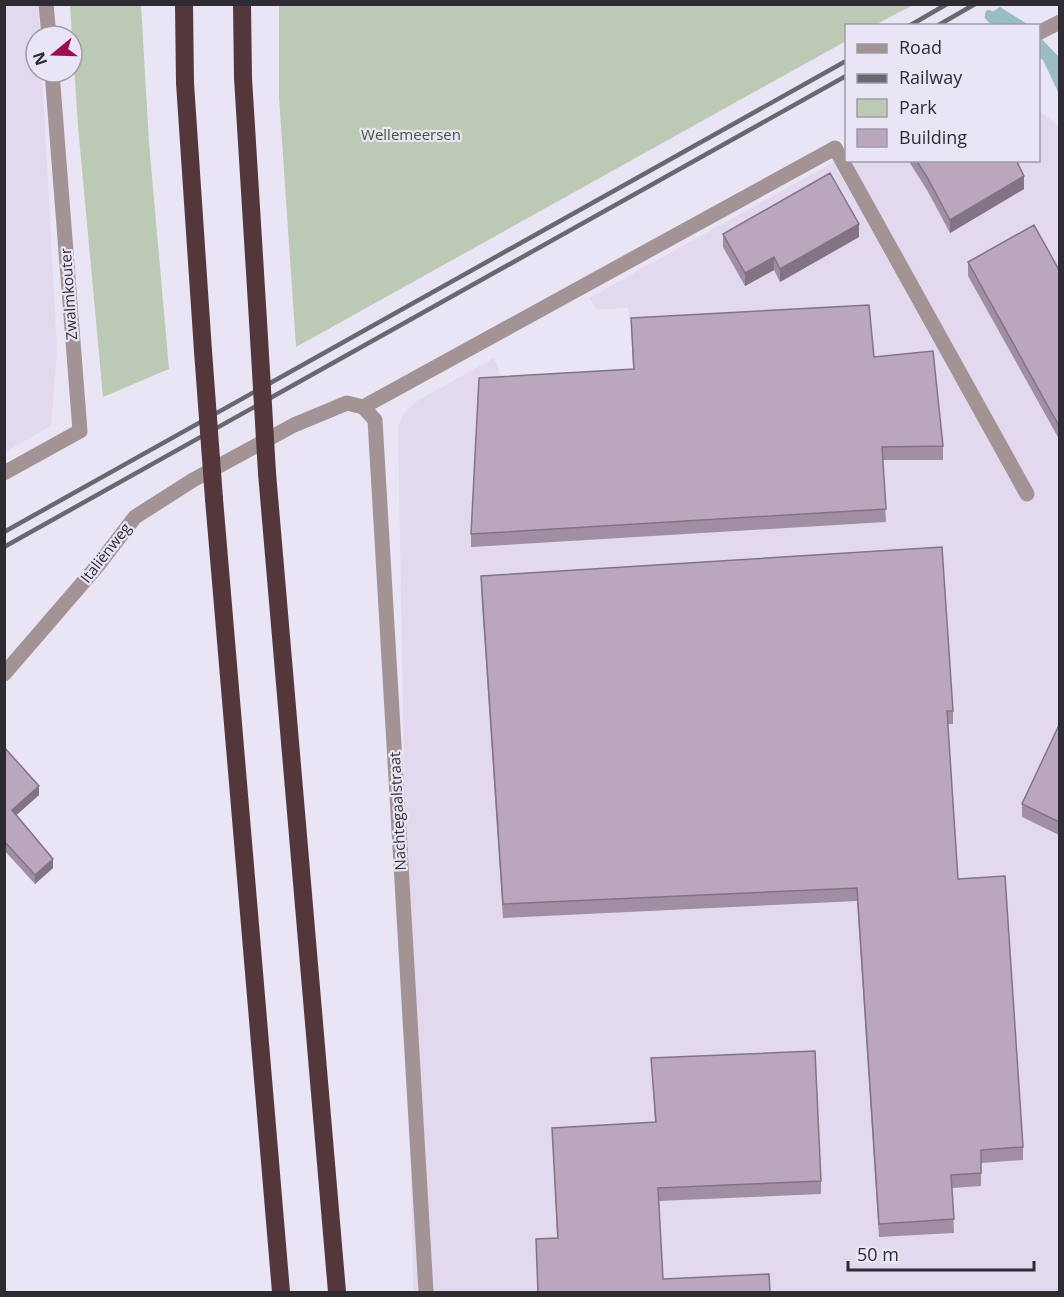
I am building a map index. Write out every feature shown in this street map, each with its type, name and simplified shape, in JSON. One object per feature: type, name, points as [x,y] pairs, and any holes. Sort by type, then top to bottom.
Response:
[{"type":"highway","points":[[184,4],[185,83],[214,499],[280,1293]]},
{"type":"highway","points":[[242,4],[243,78],[267,472],[337,1293]]},
{"type":"street","points":[[46,4],[48,24]]},
{"type":"street","points":[[1041,32],[1059,22]]},
{"type":"street","name":"Zwalmkouter","points":[[4,473],[80,430],[53,84]]},
{"type":"street","points":[[363,407],[841,145]]},
{"type":"street","points":[[850,162],[1027,494]]},
{"type":"street","name":"Italiënweg","points":[[4,674],[99,564],[135,517],[193,480],[294,424],[347,403],[363,407]]},
{"type":"street","name":"Nachtegaalstraat","points":[[363,407],[375,420],[377,442],[426,1293]]},
{"type":"shaded area","points":[[5,4],[38,5],[39,24],[24,24],[24,84],[43,84],[57,350],[51,426],[5,452]]},
{"type":"shaded area","points":[[1000,7],[1027,24],[990,24],[984,17]]},
{"type":"shaded area","points":[[1040,37],[1059,57],[1059,94],[1040,58]]},
{"type":"shaded area","points":[[1040,111],[1059,127],[1059,1292],[413,1292],[398,426],[403,415],[415,402],[494,358],[503,379],[634,382],[628,308],[597,309],[589,298],[845,156],[845,162],[1040,162]]},
{"type":"green space","name":"Wellemeersen","points":[[279,4],[913,5],[877,24],[845,24],[845,42],[296,347],[279,97]]},
{"type":"green space","points":[[70,5],[141,5],[149,143],[169,369],[103,397],[75,84],[84,84],[84,24],[71,24]]},
{"type":"building","points":[[917,162],[1017,162],[1024,176],[950,220]]},
{"type":"building","points":[[830,173],[859,224],[780,269],[774,257],[745,273],[723,234]]},
{"type":"building","points":[[1034,225],[1059,270],[1059,426],[968,262]]},
{"type":"building","points":[[869,305],[874,357],[933,351],[943,446],[882,447],[886,509],[471,534],[479,378],[634,369],[631,318]]},
{"type":"building","points":[[942,547],[953,711],[947,711],[958,879],[1005,876],[1023,1147],[981,1150],[981,1173],[951,1175],[954,1219],[879,1224],[857,888],[503,904],[481,576]]},
{"type":"building","points":[[1059,725],[1059,822],[1022,804]]},
{"type":"building","points":[[4,747],[39,786],[12,810],[53,859],[35,875],[4,841]]},
{"type":"building","points":[[815,1051],[821,1181],[658,1188],[663,1279],[769,1274],[770,1293],[538,1293],[536,1239],[558,1238],[552,1128],[656,1122],[651,1058]]},
{"type":"waterway","points":[[989,14],[1009,24]]},
{"type":"railway","points":[[912,24],[947,4]]},
{"type":"railway","points":[[940,24],[975,4]]},
{"type":"railway","points":[[4,532],[845,62]]},
{"type":"railway","points":[[4,547],[845,77]]}]
